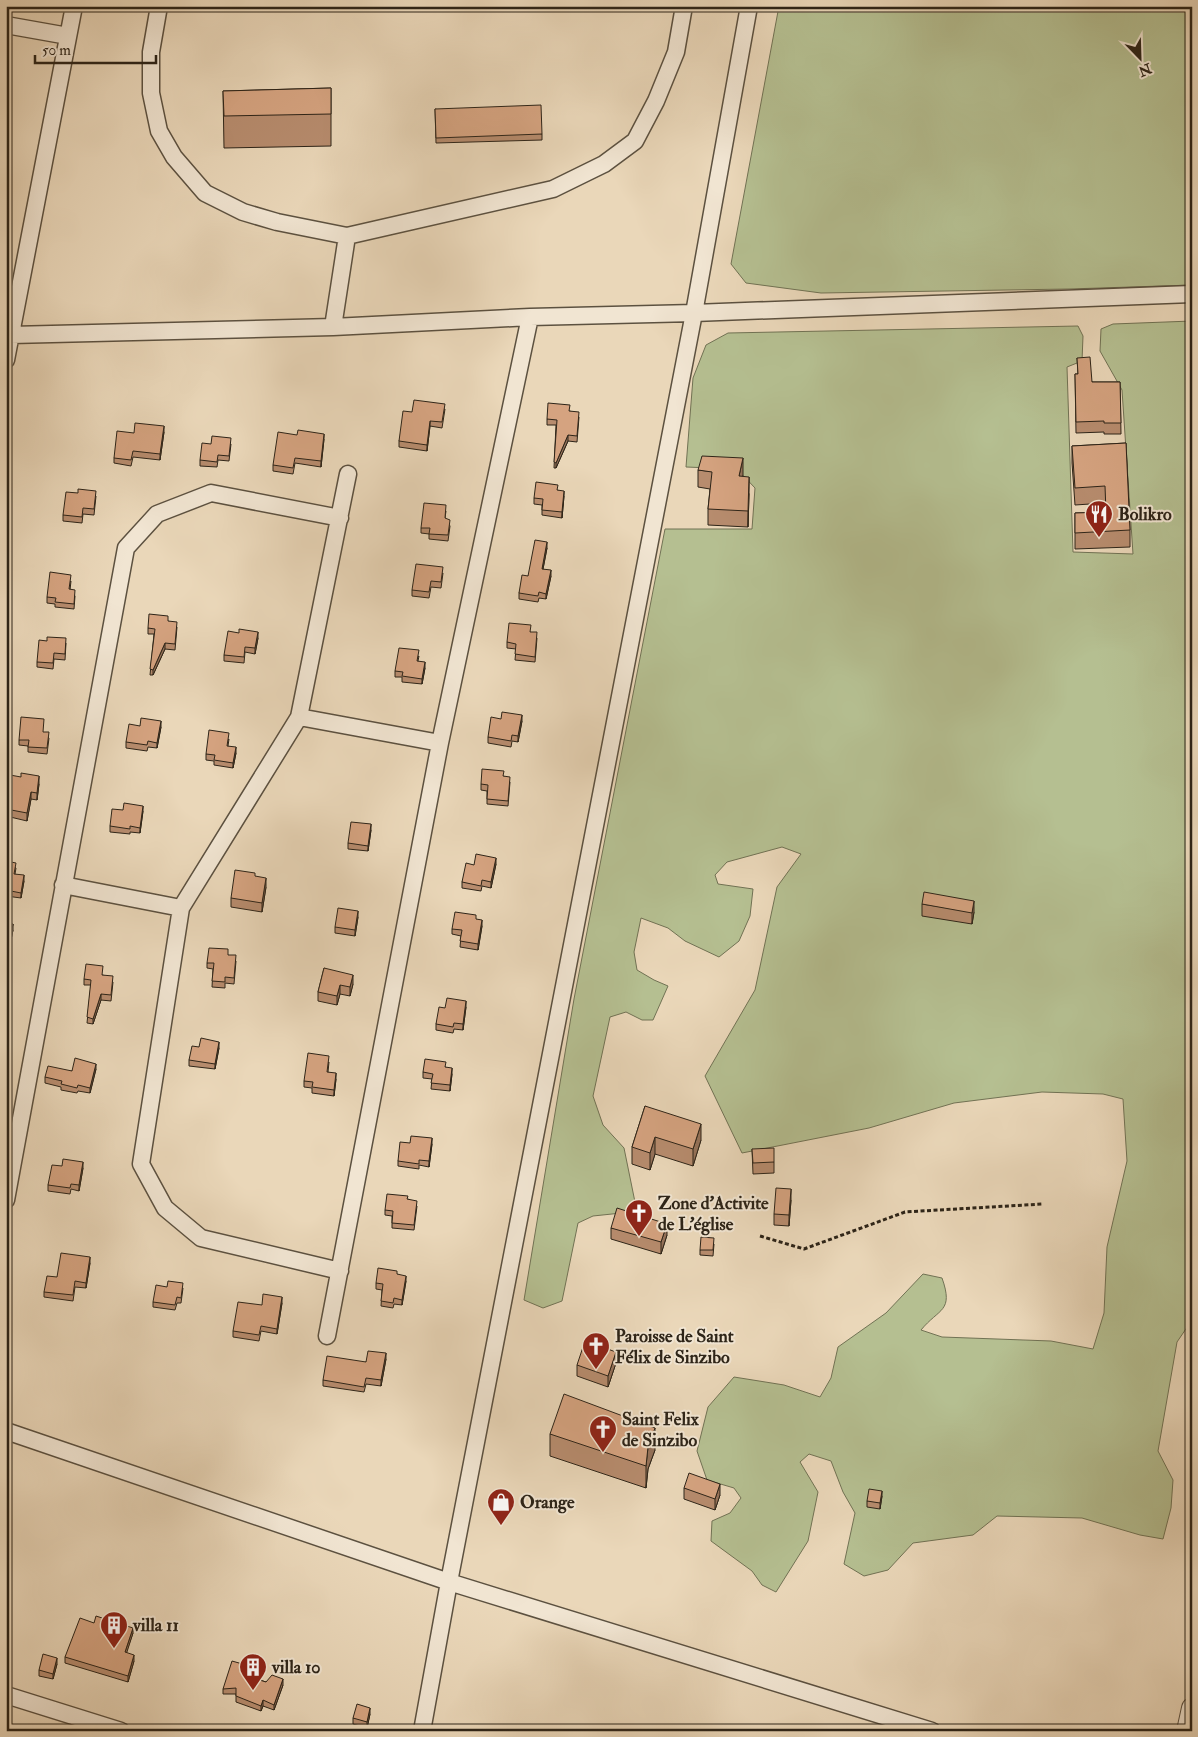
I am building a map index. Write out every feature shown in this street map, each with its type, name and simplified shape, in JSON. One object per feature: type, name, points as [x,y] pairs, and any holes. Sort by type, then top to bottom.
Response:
[{"type":"street","points":[[6,360],[74,6]]},
{"type":"street","points":[[159,6],[151,52],[151,93],[159,131],[174,157],[205,193],[243,212],[277,222],[347,236],[554,189],[604,164],[635,141],[656,101],[676,52],[684,6]]},
{"type":"street","points":[[422,1731],[449,1582],[694,313],[750,6]]},
{"type":"street","points":[[6,25],[68,36]]},
{"type":"street","points":[[334,328],[347,236]]},
{"type":"street","points":[[11,335],[334,328],[530,317],[694,313],[1192,294]]},
{"type":"street","points":[[327,1336],[440,743],[530,317]]},
{"type":"street","points":[[340,1271],[201,1238],[165,1208],[141,1164],[182,908],[299,717],[348,474]]},
{"type":"street","points":[[6,1200],[126,548],[157,514],[211,493],[340,518]]},
{"type":"street","points":[[299,717],[440,743]]},
{"type":"street","points":[[63,885],[182,908]]},
{"type":"street","points":[[6,1431],[449,1582],[932,1731]]},
{"type":"street","points":[[6,1695],[121,1731]]},
{"type":"street","points":[[1187,1731],[1192,1708]]},
{"type":"path","points":[[760,1236],[804,1249],[905,1212],[1043,1204]]},
{"type":"green space","points":[[779,6],[1192,6],[1192,285],[821,293],[746,283],[731,264]]},
{"type":"green space","points":[[1192,321],[1192,1320],[1177,1342],[1158,1451],[1173,1480],[1171,1508],[1163,1539],[1140,1535],[1082,1518],[997,1516],[973,1535],[913,1543],[888,1570],[864,1576],[844,1564],[855,1513],[843,1492],[831,1461],[809,1454],[800,1462],[818,1492],[808,1541],[776,1592],[762,1585],[752,1571],[711,1541],[712,1521],[730,1513],[741,1498],[734,1488],[707,1480],[697,1451],[708,1407],[734,1377],[784,1385],[820,1397],[831,1378],[838,1347],[886,1313],[923,1274],[942,1278],[946,1297],[943,1308],[921,1330],[942,1337],[1051,1341],[1093,1349],[1104,1313],[1107,1247],[1127,1161],[1123,1099],[1103,1094],[1042,1092],[954,1103],[869,1128],[742,1153],[705,1076],[755,990],[777,887],[801,854],[782,847],[727,862],[715,875],[718,884],[753,889],[750,916],[739,941],[719,957],[685,941],[668,928],[641,918],[634,952],[637,970],[668,986],[653,1020],[642,1020],[626,1012],[610,1017],[593,1096],[603,1125],[624,1148],[636,1207],[631,1212],[593,1216],[578,1223],[562,1301],[543,1308],[524,1300],[574,999],[665,529],[752,529],[755,488],[737,469],[686,467],[693,378],[706,345],[728,333],[1078,326],[1083,336],[1082,361],[1067,367],[1073,552],[1133,554],[1122,390],[1100,351],[1101,329],[1113,324]]},
{"type":"building","points":[[331,88],[331,114],[224,116],[223,91]]},
{"type":"building","points":[[541,105],[542,134],[436,138],[435,109]]},
{"type":"building","points":[[1090,357],[1092,382],[1120,382],[1121,423],[1104,423],[1104,421],[1076,422],[1075,374],[1078,374],[1077,358]]},
{"type":"building","points":[[414,400],[445,404],[442,422],[430,421],[427,445],[399,441],[403,411],[412,412]]},
{"type":"building","points":[[548,403],[570,405],[569,411],[579,412],[577,436],[568,435],[556,463],[554,462],[557,420],[547,419]]},
{"type":"building","points":[[135,423],[164,426],[160,454],[133,451],[131,460],[114,458],[117,431],[134,433]]},
{"type":"building","points":[[298,430],[324,434],[321,461],[295,458],[293,468],[273,465],[278,432],[297,435]]},
{"type":"building","points":[[212,436],[231,438],[229,456],[218,455],[217,462],[200,460],[202,443],[211,444]]},
{"type":"building","points":[[1126,443],[1130,530],[1075,533],[1075,513],[1106,512],[1105,486],[1075,488],[1072,446]]},
{"type":"building","points":[[702,456],[743,458],[739,476],[749,477],[748,511],[708,509],[712,472],[698,470]]},
{"type":"building","points":[[536,482],[558,485],[557,490],[564,491],[562,512],[542,510],[543,499],[534,498]]},
{"type":"building","points":[[78,489],[96,491],[94,509],[83,508],[82,517],[63,515],[66,492],[78,493]]},
{"type":"building","points":[[424,503],[446,505],[445,518],[450,520],[448,535],[429,534],[430,528],[421,528]]},
{"type":"building","points":[[535,540],[547,542],[542,569],[551,570],[546,594],[539,592],[538,596],[519,593],[522,575],[528,576]]},
{"type":"building","points":[[416,564],[443,567],[441,582],[431,581],[429,592],[412,590]]},
{"type":"building","points":[[50,572],[71,575],[69,589],[75,590],[74,604],[55,602],[56,598],[47,597]]},
{"type":"building","points":[[149,614],[168,616],[168,621],[177,622],[175,644],[165,643],[153,670],[150,669],[155,629],[148,628]]},
{"type":"building","points":[[509,623],[531,625],[530,632],[537,632],[535,657],[515,654],[516,644],[507,642]]},
{"type":"building","points":[[239,629],[258,632],[255,648],[245,647],[244,657],[224,655],[228,631],[239,633]]},
{"type":"building","points":[[47,637],[66,638],[65,654],[54,653],[53,663],[37,662],[39,640],[47,641]]},
{"type":"building","points":[[399,648],[419,650],[417,661],[425,662],[422,679],[402,676],[403,672],[395,671]]},
{"type":"building","points":[[502,712],[522,715],[518,736],[512,735],[511,741],[488,737],[491,717],[501,719]]},
{"type":"building","points":[[21,717],[44,719],[43,732],[49,732],[47,748],[28,747],[29,740],[19,740]]},
{"type":"building","points":[[141,718],[161,721],[157,743],[148,741],[147,745],[126,742],[129,724],[140,726]]},
{"type":"building","points":[[209,730],[229,733],[227,746],[236,747],[233,763],[214,760],[215,755],[206,754]]},
{"type":"building","points":[[482,769],[504,771],[503,776],[510,777],[508,801],[487,799],[488,785],[481,784]]},
{"type":"building","points":[[21,773],[39,776],[37,793],[31,792],[27,813],[6,809],[6,796],[10,775],[21,777]]},
{"type":"building","points":[[124,803],[143,806],[140,828],[130,826],[130,829],[110,826],[112,809],[123,810]]},
{"type":"building","points":[[351,822],[371,824],[368,846],[348,843]]},
{"type":"building","points":[[476,854],[496,858],[491,882],[482,880],[481,886],[462,882],[466,863],[474,865]]},
{"type":"building","points":[[6,861],[16,863],[14,874],[24,875],[21,893],[6,890]]},
{"type":"building","points":[[235,870],[255,873],[255,876],[266,878],[262,903],[231,898]]},
{"type":"building","points":[[924,892],[974,901],[972,913],[922,904]]},
{"type":"building","points":[[338,908],[358,911],[355,930],[335,927]]},
{"type":"building","points":[[455,912],[476,915],[476,919],[482,920],[478,944],[460,941],[462,930],[452,929]]},
{"type":"building","points":[[6,923],[13,924],[10,940],[6,939]]},
{"type":"building","points":[[209,948],[228,949],[228,955],[236,955],[234,978],[225,977],[225,982],[212,981],[214,963],[207,963]]},
{"type":"building","points":[[86,964],[103,966],[102,975],[113,976],[111,995],[101,994],[93,1019],[87,1017],[91,980],[84,979]]},
{"type":"building","points":[[324,968],[353,975],[350,987],[340,985],[337,996],[318,992]]},
{"type":"building","points":[[447,998],[466,1001],[463,1024],[454,1023],[453,1027],[436,1024],[439,1007],[445,1008]]},
{"type":"building","points":[[201,1038],[219,1042],[215,1064],[189,1060],[192,1046],[199,1047]]},
{"type":"building","points":[[308,1053],[329,1056],[327,1072],[336,1073],[334,1090],[312,1087],[313,1082],[304,1081]]},
{"type":"building","points":[[75,1058],[96,1064],[90,1088],[78,1085],[77,1088],[61,1084],[62,1081],[45,1077],[48,1066],[72,1071]]},
{"type":"building","points":[[425,1059],[446,1062],[445,1067],[452,1068],[450,1085],[431,1083],[433,1074],[423,1072]]},
{"type":"building","points":[[645,1106],[701,1124],[693,1149],[655,1137],[650,1153],[632,1147]]},
{"type":"building","points":[[411,1136],[432,1138],[429,1161],[419,1160],[419,1164],[398,1161],[400,1142],[410,1143]]},
{"type":"building","points":[[774,1148],[774,1162],[753,1163],[752,1149]]},
{"type":"building","points":[[63,1159],[83,1162],[79,1185],[71,1184],[70,1188],[48,1185],[52,1165],[62,1166]]},
{"type":"building","points":[[776,1188],[791,1189],[789,1215],[774,1214]]},
{"type":"building","points":[[387,1194],[408,1196],[407,1199],[417,1201],[414,1225],[392,1223],[393,1211],[385,1210]]},
{"type":"building","points":[[617,1208],[667,1224],[661,1242],[611,1228]]},
{"type":"building","points":[[701,1237],[714,1238],[713,1250],[700,1250]]},
{"type":"building","points":[[61,1253],[90,1257],[86,1283],[75,1281],[73,1295],[44,1292],[47,1276],[57,1277]]},
{"type":"building","points":[[378,1268],[397,1271],[397,1274],[406,1276],[402,1300],[394,1298],[393,1303],[381,1301],[383,1284],[376,1283]]},
{"type":"building","points":[[168,1281],[183,1283],[181,1298],[177,1297],[175,1305],[153,1302],[156,1285],[167,1287]]},
{"type":"building","points":[[263,1294],[282,1297],[277,1329],[261,1326],[259,1335],[233,1331],[238,1302],[262,1305]]},
{"type":"building","points":[[585,1341],[616,1352],[608,1376],[577,1365]]},
{"type":"building","points":[[368,1351],[386,1353],[381,1380],[366,1378],[364,1387],[323,1380],[327,1356],[366,1362]]},
{"type":"building","points":[[564,1394],[655,1428],[648,1447],[646,1466],[550,1434]]},
{"type":"building","points":[[689,1473],[720,1484],[715,1499],[684,1488]]},
{"type":"building","points":[[869,1489],[882,1491],[880,1503],[867,1501]]},
{"type":"building","points":[[96,1616],[133,1628],[125,1652],[134,1655],[128,1676],[65,1657],[80,1618],[94,1623]]},
{"type":"building","points":[[43,1654],[57,1658],[53,1674],[39,1670]]},
{"type":"building","name":"villa 10","points":[[232,1661],[246,1665],[243,1675],[266,1682],[272,1675],[283,1679],[274,1705],[263,1700],[261,1706],[236,1696],[236,1688],[223,1689]]},
{"type":"building","points":[[357,1704],[370,1708],[367,1722],[353,1718]]},
{"type":"place","name":"Bolikro","points":[[1099,538]]},
{"type":"place","name":"Zone d'Activite de L'église","points":[[639,1237]]},
{"type":"place","name":"Paroisse de Saint Félix de Sinzibo","points":[[596,1370]]},
{"type":"place","name":"Saint Felix de Sinzibo","points":[[603,1453]]},
{"type":"place","name":"Orange","points":[[501,1526]]},
{"type":"place","name":"villa 11","points":[[114,1649]]},
{"type":"place","name":"villa 10","points":[[253,1691]]}]
